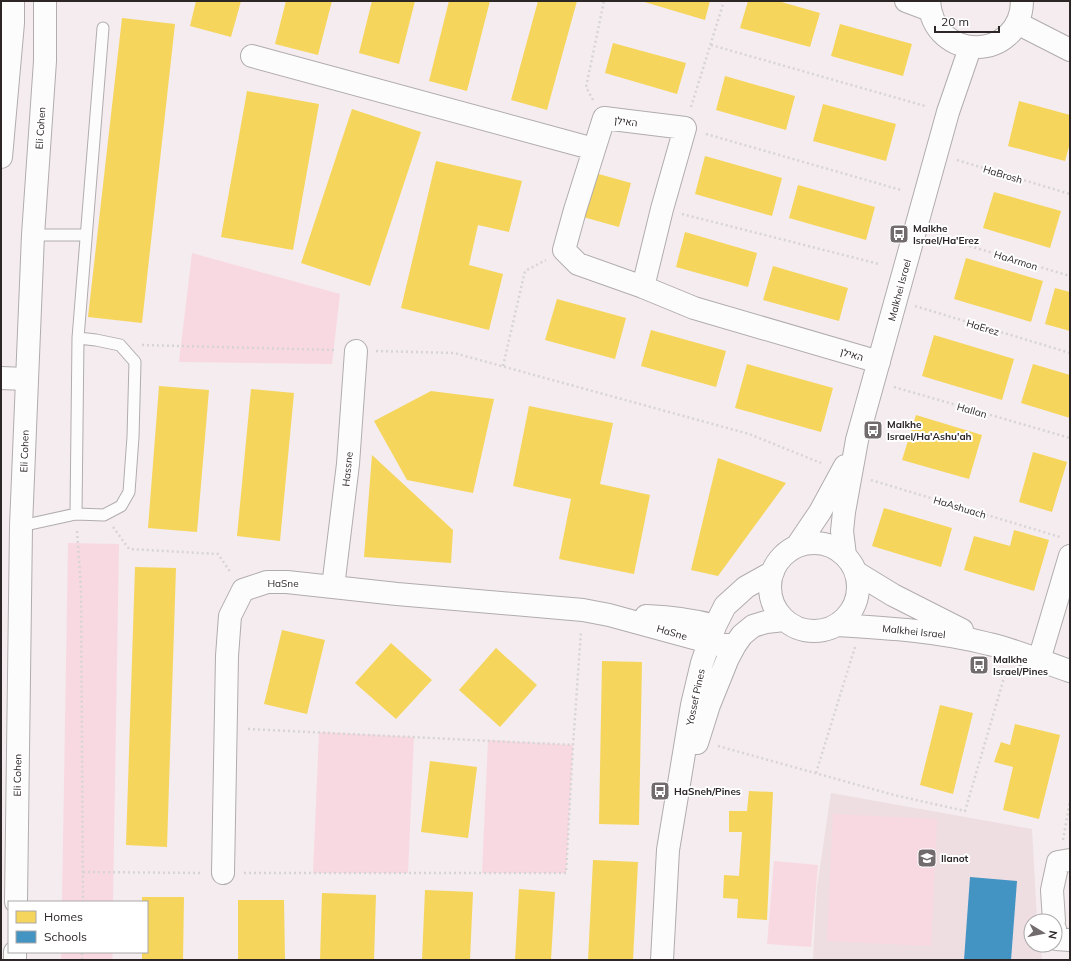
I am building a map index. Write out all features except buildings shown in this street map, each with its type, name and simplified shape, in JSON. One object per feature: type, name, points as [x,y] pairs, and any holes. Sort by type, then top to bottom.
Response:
[{"type":"street","points":[[1,157],[13,23],[13,1]]},
{"type":"street","name":"Eli Cohen","points":[[16,901],[21,526],[33,235],[45,61],[45,1]]},
{"type":"street","points":[[906,1],[930,5],[935,24],[944,35],[955,44],[970,48],[984,48],[997,43],[1009,35],[1017,23],[1022,10],[1022,1]]},
{"type":"street","points":[[1017,23],[1070,50]]},
{"type":"street","name":"Malkhei Israel","points":[[845,554],[842,531],[844,512],[857,440],[948,112],[970,48]]},
{"type":"street","points":[[252,56],[594,149]]},
{"type":"street","name":"האילן","points":[[685,128],[604,118],[564,250],[578,264],[643,287],[694,308],[876,371]]},
{"type":"street","points":[[643,287],[662,209],[685,128]]},
{"type":"street","name":"Hassne","points":[[333,587],[348,464],[356,351]]},
{"type":"street","points":[[1,378],[26,380]]},
{"type":"street","name":"Malkhei Israel","points":[[797,546],[837,483],[857,440]]},
{"type":"street","points":[[809,543],[822,543],[835,547],[845,554],[852,563],[857,574],[859,588],[856,603],[849,616],[838,625],[824,630],[810,631],[796,628],[784,620],[776,609],[771,598],[770,584],[778,561],[786,552],[797,546],[809,543]]},
{"type":"street","points":[[1039,660],[1066,547]]},
{"type":"street","name":"Yossef Pines","points":[[662,960],[668,850],[692,705],[711,634],[720,614],[730,600],[746,587],[773,572]]},
{"type":"street","name":"Malkhei Israel","points":[[857,574],[917,608],[990,644]]},
{"type":"street","name":"HaSne","points":[[243,590],[267,582],[287,582],[583,610],[609,615],[676,617],[694,620],[711,634],[735,645]]},
{"type":"street","points":[[223,873],[227,656],[230,616],[243,590]]},
{"type":"street","name":"Yossef Pines","points":[[668,850],[690,765],[712,698],[728,658],[742,635],[753,626],[766,622],[784,620]]},
{"type":"street","name":"Malkhei Israel","points":[[838,625],[944,634],[990,644],[1070,671]]},
{"type":"street","points":[[1053,913],[1052,890],[1064,861]]},
{"type":"lane","points":[[76,514],[78,338],[103,28]]},
{"type":"lane","points":[[33,235],[86,235]]},
{"type":"lane","points":[[21,526],[76,514],[104,514],[121,506],[129,492],[133,437],[135,362],[120,344],[78,338]]},
{"type":"path","points":[[604,1],[586,87],[604,118]]},
{"type":"path","points":[[724,1],[685,128],[901,190]]},
{"type":"path","points":[[711,45],[925,106]]},
{"type":"path","name":"HaBrosh","points":[[937,154],[1070,194]]},
{"type":"path","points":[[662,209],[879,264]]},
{"type":"path","name":"HaArmon","points":[[916,230],[1070,276]]},
{"type":"path","points":[[503,366],[525,271],[564,250]]},
{"type":"path","name":"HaErez","points":[[896,301],[1070,353]]},
{"type":"path","points":[[120,344],[454,353],[749,434],[821,463]]},
{"type":"path","name":"HaIlan","points":[[876,371],[1070,438]]},
{"type":"path","name":"HaAshuach","points":[[850,474],[1066,547]]},
{"type":"path","points":[[76,514],[81,589],[83,901]]},
{"type":"path","points":[[104,514],[129,549],[218,554],[243,590]]},
{"type":"path","points":[[83,872],[566,873],[573,745],[583,610]]},
{"type":"path","points":[[816,773],[862,626]]},
{"type":"path","points":[[698,740],[894,795],[965,811],[1012,651]]},
{"type":"path","points":[[225,728],[573,745]]},
{"type":"path","points":[[1064,861],[1070,801]]},
{"type":"shaded area","points":[[192,253],[340,294],[332,364],[179,362]]},
{"type":"shaded area","points":[[68,543],[119,544],[113,901],[62,901]]},
{"type":"shaded area","points":[[319,732],[414,737],[408,873],[313,873]]},
{"type":"shaded area","points":[[488,740],[573,745],[566,873],[482,873]]},
{"type":"shaded area","name":"Ilanot","points":[[831,793],[1032,829],[1037,913],[1023,913],[1023,953],[1041,953],[1042,960],[813,960],[817,887]]},
{"type":"shaded area","points":[[833,814],[937,819],[931,946],[827,941]]},
{"type":"shaded area","points":[[774,861],[818,865],[811,947],[767,944]]},
{"type":"shaded area","points":[[61,953],[113,953],[112,960],[61,960]]},
{"type":"place","name":"Malkhe Israel/Ha'Erez","points":[[899,234]]},
{"type":"place","name":"Malkhe Israel/Ha'Ashu'ah","points":[[873,430]]},
{"type":"place","name":"Malkhe Israel/Pines","points":[[979,665]]},
{"type":"place","name":"HaSneh/Pines","points":[[660,791]]},
{"type":"place","name":"Ilanot","points":[[927,858]]}]
